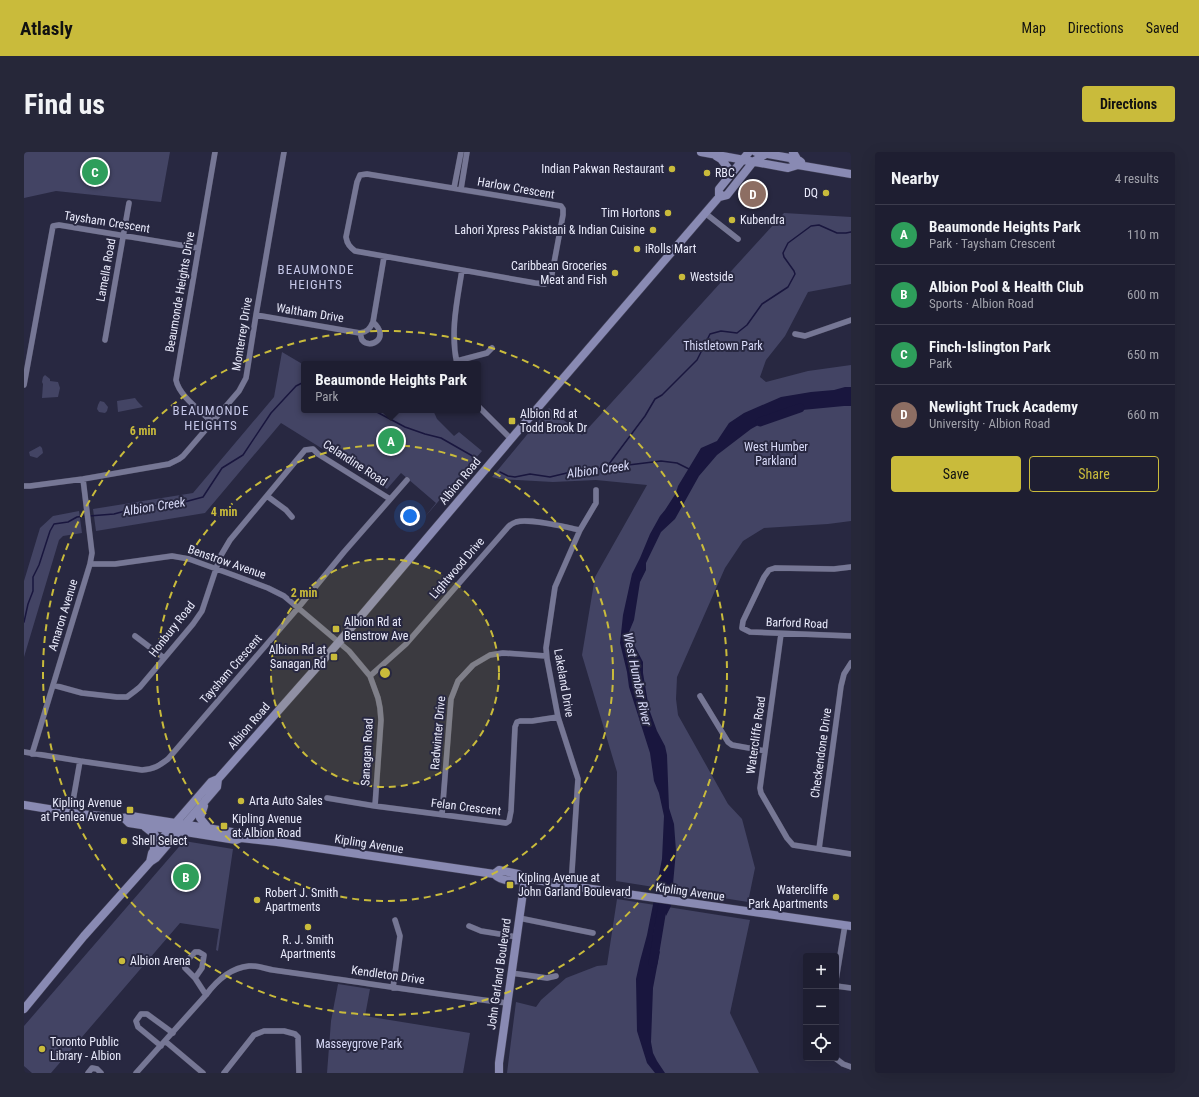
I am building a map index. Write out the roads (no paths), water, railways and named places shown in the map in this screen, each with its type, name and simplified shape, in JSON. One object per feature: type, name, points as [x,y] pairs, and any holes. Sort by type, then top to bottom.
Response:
[{"type":"main road","points":[[701,152],[788,168],[798,165],[851,174]]},
{"type":"main road","name":"Albion Road","points":[[719,197],[719,189],[748,152]]},
{"type":"main road","points":[[756,152],[790,158],[798,165]]},
{"type":"main road","points":[[793,152],[799,161],[811,167]]},
{"type":"main road","name":"Albion Road","points":[[150,862],[152,853],[172,826],[211,782],[218,779],[339,642],[705,213],[719,197],[727,195],[753,162],[767,153]]},
{"type":"main road","points":[[714,155],[721,159],[728,168],[727,179]]},
{"type":"main road","name":"Albion Road","points":[[24,1009],[84,936],[150,862],[156,858],[204,803],[217,787],[218,779]]},
{"type":"main road","points":[[204,803],[200,818],[209,829]]},
{"type":"main road","name":"Kipling Avenue","points":[[24,805],[124,818],[131,816],[236,840],[241,838],[277,842],[494,874],[498,878],[516,882],[525,878],[634,896],[848,926]]},
{"type":"main road","name":"Kipling Avenue","points":[[124,818],[129,823],[172,826]]},
{"type":"main road","points":[[142,825],[155,835],[156,843],[152,853]]},
{"type":"main road","name":"Kipling Avenue","points":[[182,828],[209,829],[238,833],[241,838]]},
{"type":"main road","name":"John Garland Boulevard","points":[[499,1073],[511,973],[525,878]]},
{"type":"street","name":"Beaumonde Heights Drive","points":[[212,422],[182,394],[177,386],[176,380],[215,152]]},
{"type":"street","name":"Monterrey Drive","points":[[24,486],[83,479],[169,464],[180,459],[239,391],[246,378],[284,152]]},
{"type":"street","points":[[458,189],[460,152]]},
{"type":"street","points":[[458,189],[467,152]]},
{"type":"street","name":"Harlow Crescent","points":[[367,174],[458,189],[561,206],[563,212],[551,279],[545,284],[535,283],[384,257],[355,251],[350,248],[346,237],[356,182],[360,175],[367,174]]},
{"type":"street","name":"Lamella Road","points":[[105,340],[129,203]]},
{"type":"street","points":[[705,213],[738,239]]},
{"type":"street","name":"Taysham Crescent","points":[[24,385],[53,226],[59,225],[198,248]]},
{"type":"street","name":"Waltham Drive","points":[[256,315],[360,333],[362,340],[366,343],[376,342],[380,337],[380,331],[378,326],[373,322],[384,257]]},
{"type":"street","points":[[457,361],[453,325],[462,270]]},
{"type":"street","points":[[795,334],[805,336],[851,320]]},
{"type":"street","points":[[360,333],[365,333],[371,328],[373,322]]},
{"type":"street","points":[[460,361],[487,353],[492,348]]},
{"type":"street","points":[[481,409],[511,439]]},
{"type":"street","name":"Celandine Road","points":[[307,450],[313,449],[318,454],[390,499]]},
{"type":"street","name":"Honbury Road","points":[[53,685],[93,694],[117,697],[127,697],[140,687],[193,624],[202,611],[220,557],[230,540],[305,450],[307,450]]},
{"type":"street","name":"Amaron Avenue","points":[[32,754],[90,564],[92,552],[83,479]]},
{"type":"street","name":"Taysham Crescent","points":[[24,752],[142,770],[152,769],[160,765],[168,759],[407,480]]},
{"type":"street","name":"Lakeland Drive","points":[[571,886],[578,779],[558,717],[546,656],[547,640],[555,587],[580,530],[596,503],[596,490]]},
{"type":"street","points":[[267,496],[286,510],[292,517]]},
{"type":"street","name":"Lightwood Drive","points":[[370,676],[406,644],[512,523],[517,521],[529,521],[580,530]]},
{"type":"street","name":"Benstrow Avenue","points":[[90,564],[115,564],[172,556],[189,560],[268,588],[284,596],[339,642]]},
{"type":"street","name":"Barford Road","points":[[851,567],[829,569],[775,568],[769,570],[764,577],[743,621],[742,628],[750,632],[851,636]]},
{"type":"street","name":"Watercliffe Road","points":[[781,634],[760,782],[761,793],[790,842],[798,846],[851,854]]},
{"type":"street","points":[[135,636],[164,658]]},
{"type":"street","name":"Sanagan Road","points":[[339,642],[349,651],[370,676],[378,698],[381,720],[375,806]]},
{"type":"street","name":"Radwinter Drive","points":[[442,815],[450,700],[458,681],[473,665],[490,655],[503,653],[546,656]]},
{"type":"street","name":"Checkendone Drive","points":[[819,849],[841,686],[844,674],[851,663]]},
{"type":"street","points":[[700,696],[728,742],[738,747],[765,751]]},
{"type":"street","name":"Felan Crescent","points":[[327,798],[375,806],[506,823],[509,821],[511,811],[514,727],[517,722],[520,721],[532,721],[558,717]]},
{"type":"street","points":[[70,812],[80,761]]},
{"type":"street","points":[[520,918],[593,933]]},
{"type":"street","points":[[393,988],[400,936],[396,920]]},
{"type":"street","points":[[469,926],[481,931],[517,937]]},
{"type":"street","points":[[839,966],[848,926]]},
{"type":"street","points":[[195,978],[202,968],[204,955],[199,952],[195,952],[184,964],[185,968],[195,978],[206,995]]},
{"type":"street","name":"Kendleton Drive","points":[[136,1073],[173,1033],[213,985],[234,969],[251,966],[393,988],[507,1003]]},
{"type":"street","points":[[511,973],[547,978],[556,976]]},
{"type":"street","points":[[839,986],[851,988]]},
{"type":"street","points":[[173,1033],[147,1014],[141,1014],[136,1021],[138,1027],[204,1073]]},
{"type":"street","points":[[224,1073],[254,1035],[264,1031],[284,1031],[291,1032],[298,1037],[299,1073]]},
{"type":"street","points":[[839,1061],[851,1067]]},
{"type":"street","points":[[88,1073],[92,1068],[101,1073]]},
{"type":"water","points":[[851,387],[851,406],[781,412],[751,429],[717,455],[699,476],[675,519],[661,532],[646,563],[646,570],[640,582],[634,620],[629,632],[630,637],[643,662],[643,673],[649,709],[657,731],[665,746],[667,755],[669,808],[674,824],[676,851],[671,906],[666,916],[663,908],[660,912],[654,934],[654,950],[657,953],[660,951],[653,988],[651,1042],[653,1053],[665,1073],[655,1073],[647,1063],[637,1031],[636,979],[647,935],[662,859],[664,816],[659,793],[654,781],[650,753],[629,687],[620,643],[623,615],[632,574],[650,534],[676,493],[678,486],[701,448],[717,441],[729,423],[744,413],[781,397],[834,390]]},
{"type":"waterway","points":[[606,468],[645,416],[655,399],[662,395],[697,360],[710,334],[721,331],[737,333],[747,325],[762,304],[788,287],[795,274],[783,253],[788,243],[811,226],[819,225],[837,233],[851,232]]},
{"type":"waterway","name":"Albion Creek","points":[[89,516],[114,514],[140,507],[177,504],[203,497],[222,468],[243,455],[271,413],[296,386],[301,384]]},
{"type":"waterway","name":"West Humber River","points":[[760,422],[800,408]]},
{"type":"waterway","name":"Albion Creek","points":[[379,413],[405,427],[441,438],[476,458]]},
{"type":"waterway","name":"Albion Creek","points":[[500,472],[508,476],[515,477],[530,474],[550,477],[571,472],[661,461],[677,463],[689,469]]},
{"type":"waterway","name":"Albion Creek","points":[[24,622],[33,591],[33,577],[54,524],[68,522],[77,517],[85,516]]},
{"type":"waterway","name":"West Humber River","points":[[653,963],[664,897]]},
{"type":"place","name":"Indian Pakwan Restaurant","points":[[672,169]]},
{"type":"place","name":"Finch-Islington Park","points":[[95,172]]},
{"type":"place","name":"RBC","points":[[707,173]]},
{"type":"place","name":"DQ","points":[[826,193]]},
{"type":"place","name":"Newlight Truck Academy","points":[[753,194]]},
{"type":"place","name":"Tim Hortons","points":[[668,213]]},
{"type":"place","name":"Kubendra","points":[[732,220]]},
{"type":"place","name":"Lahori Xpress Pakistani & Indian Cuisine","points":[[653,230]]},
{"type":"place","name":"iRolls Mart","points":[[637,249]]},
{"type":"place","name":"Caribbean Groceries Meat and Fish","points":[[615,273]]},
{"type":"place","name":"Westside","points":[[682,277]]},
{"type":"place","name":"Albion Rd at Todd Brook Dr","points":[[512,421]]},
{"type":"place","name":"Beaumonde Heights Park","points":[[391,441]]},
{"type":"place","name":"Albion Rd at Benstrow Ave","points":[[336,629]]},
{"type":"place","name":"Albion Rd at Sanagan Rd","points":[[334,657]]},
{"type":"place","name":"Arta Auto Sales","points":[[241,801]]},
{"type":"place","name":"Kipling Avenue at Penlea Avenue","points":[[130,810]]},
{"type":"place","name":"Kipling Avenue at Albion Road","points":[[224,826]]},
{"type":"place","name":"Shell Select","points":[[124,841]]},
{"type":"place","name":"Albion Pool & Health Club","points":[[186,877]]},
{"type":"place","name":"Kipling Avenue at John Garland Boulevard","points":[[510,885]]},
{"type":"place","name":"Watercliffe Park Apartments","points":[[836,897]]},
{"type":"place","name":"Robert J. Smith Apartments","points":[[257,900]]},
{"type":"place","name":"R. J. Smith Apartments","points":[[308,927]]},
{"type":"place","name":"Albion Arena","points":[[122,961]]},
{"type":"place","name":"Toronto Public Library - Albion","points":[[42,1049]]},
{"type":"district","name":"BEAUMONDE HEIGHTS","points":[[316,276]]},
{"type":"district","name":"BEAUMONDE HEIGHTS","points":[[211,418]]},
{"type":"park label","name":"Thistletown Park","points":[[723,346]]},
{"type":"park label","name":"West Humber Parkland","points":[[776,454]]},
{"type":"park label","name":"Masseygrove Park","points":[[359,1044]]}]
